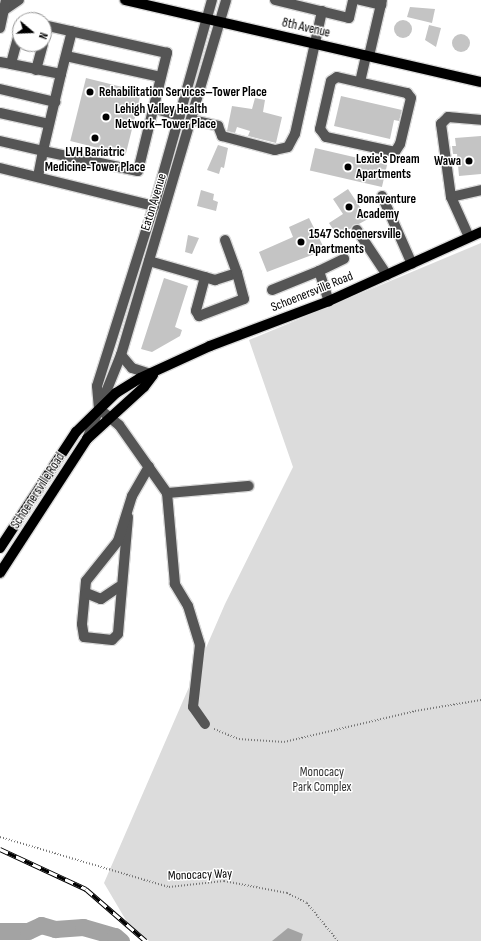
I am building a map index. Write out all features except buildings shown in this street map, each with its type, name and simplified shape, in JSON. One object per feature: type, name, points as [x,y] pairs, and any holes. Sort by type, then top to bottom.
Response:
[{"type":"main road","name":"8th Avenue","points":[[125,0],[481,82]]},
{"type":"main road","name":"Schoenersville Road","points":[[0,548],[76,432],[99,409],[134,381],[153,375],[226,340],[329,301],[481,232]]},
{"type":"main road","name":"Schoenersville Road","points":[[0,573],[87,439],[144,387],[153,375]]},
{"type":"street","points":[[0,28],[5,5],[19,0]]},
{"type":"street","name":"Eaton Avenue","points":[[99,409],[97,386],[154,206],[212,0]]},
{"type":"street","name":"Eaton Avenue","points":[[87,439],[99,409],[111,387],[192,120],[226,0]]},
{"type":"street","points":[[275,0],[350,18],[353,0]]},
{"type":"street","points":[[360,0],[381,2],[360,82]]},
{"type":"street","points":[[192,120],[218,126],[222,136],[282,151],[295,134],[322,11]]},
{"type":"street","points":[[0,141],[138,171],[167,53],[52,26]]},
{"type":"street","points":[[38,176],[72,31]]},
{"type":"street","points":[[11,64],[14,52]]},
{"type":"street","points":[[36,70],[41,52]]},
{"type":"street","points":[[66,56],[161,77]]},
{"type":"street","points":[[0,62],[61,74]]},
{"type":"street","points":[[337,77],[360,82],[407,93],[411,98],[400,144],[395,152],[326,137],[320,129],[331,81],[337,77]]},
{"type":"street","points":[[0,89],[55,102]]},
{"type":"street","points":[[153,108],[180,116]]},
{"type":"street","points":[[0,113],[49,124]]},
{"type":"street","points":[[469,237],[451,197],[441,124],[448,117],[481,120]]},
{"type":"street","points":[[0,168],[38,176],[154,206]]},
{"type":"street","points":[[451,197],[481,190]]},
{"type":"street","points":[[382,196],[412,264]]},
{"type":"street","points":[[357,230],[388,275]]},
{"type":"street","points":[[205,277],[196,311],[199,316],[244,299],[237,273],[225,240]]},
{"type":"street","points":[[272,290],[344,259]]},
{"type":"street","points":[[149,261],[215,280],[237,273]]},
{"type":"street","points":[[319,271],[329,301]]},
{"type":"street","points":[[121,355],[132,368],[153,375]]},
{"type":"street","points":[[99,409],[119,425],[167,493],[176,584],[188,606],[200,645],[194,707],[205,724]]},
{"type":"street","points":[[128,517],[130,523],[119,587],[118,634],[112,640],[84,638],[82,624],[86,581],[91,570],[110,552],[128,517],[132,496],[149,466]]},
{"type":"street","points":[[167,493],[249,486]]},
{"type":"street","points":[[86,593],[101,600],[119,587]]},
{"type":"path","points":[[205,724],[239,739],[284,742],[415,711],[481,700]]},
{"type":"path","name":"Monocacy Way","points":[[0,837],[170,887],[224,881],[287,893],[307,903],[338,941]]},
{"type":"green space","name":"Monocacy Park Complex","points":[[481,243],[481,941],[149,941],[127,922],[104,883],[225,604],[293,467],[249,340]]},
{"type":"shaded area","points":[[288,928],[303,934],[301,941],[272,941]]},
{"type":"waterway","points":[[0,931],[28,931],[41,925],[55,929],[83,927],[115,936],[121,941]]},
{"type":"railway","points":[[0,849],[86,889],[146,941]]},
{"type":"place","name":"Rehabilitation Services–Tower Place","points":[[90,92]]},
{"type":"place","name":"Lehigh Valley Health Network–Tower Place","points":[[106,117]]},
{"type":"place","name":"LVH Bariatric Medicine-Tower Place","points":[[95,138]]},
{"type":"place","name":"Wawa","points":[[469,161]]},
{"type":"place","name":"Lexie's Dream Apartments","points":[[348,167]]},
{"type":"place","name":"Bonaventure Academy","points":[[349,207]]},
{"type":"place","name":"1547 Schoenersville Apartments","points":[[301,242]]}]
